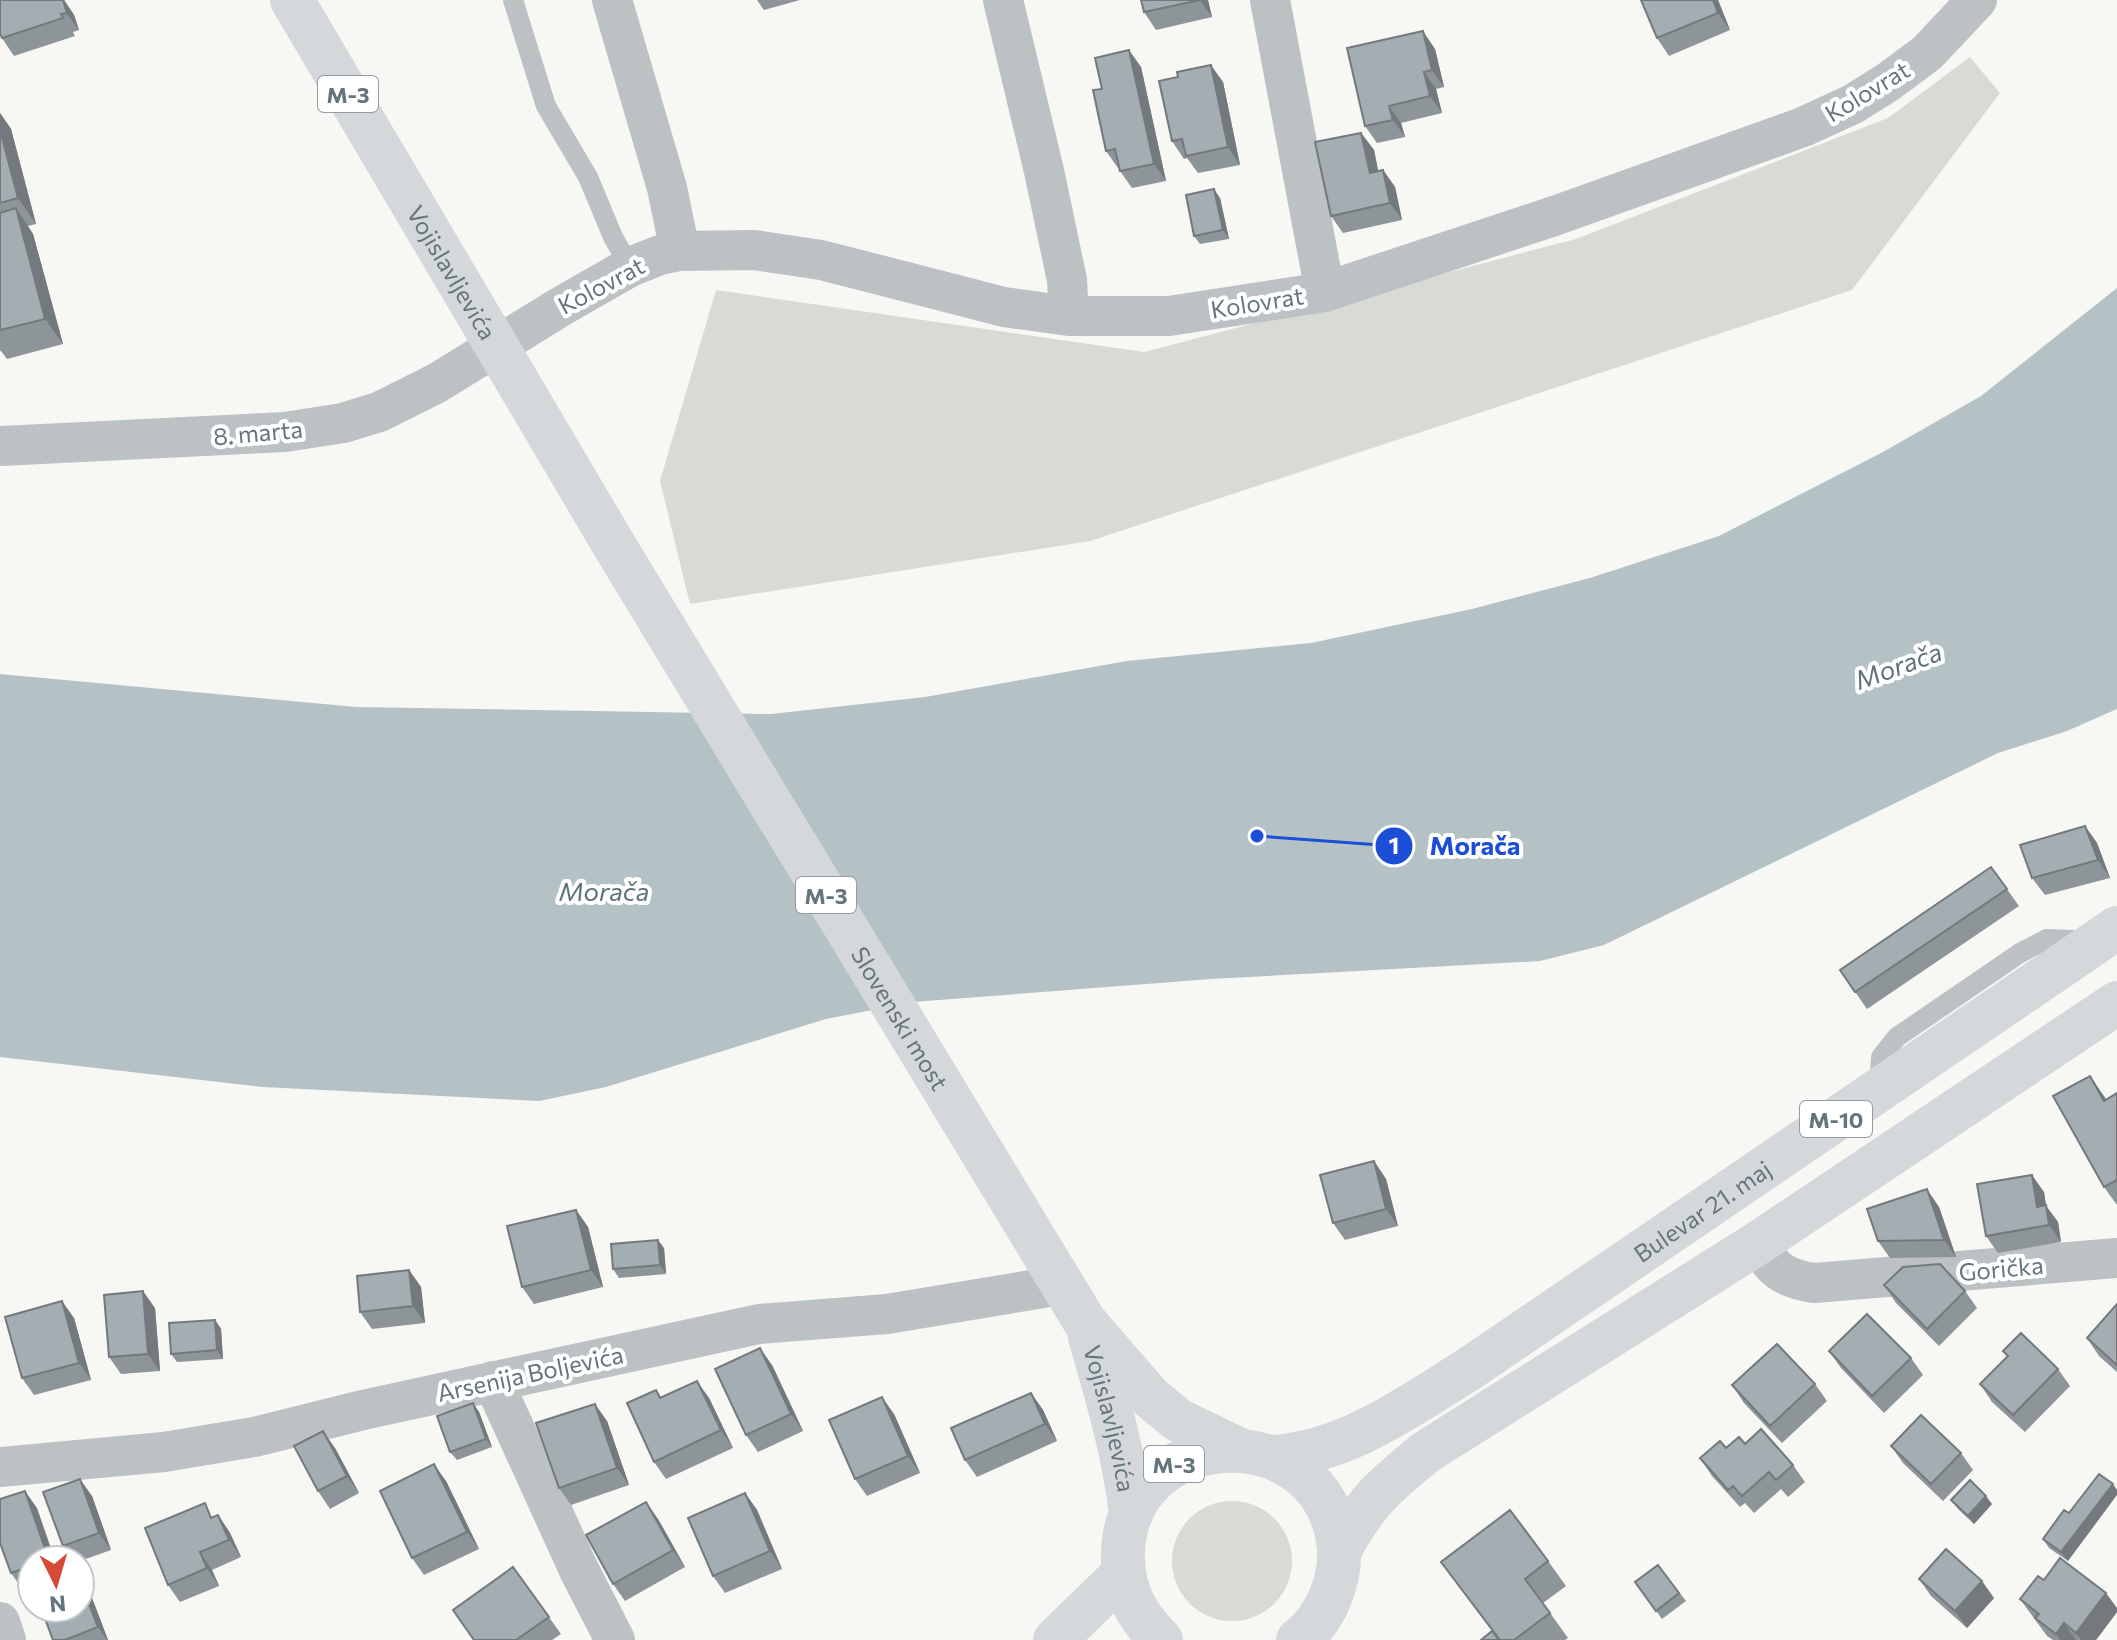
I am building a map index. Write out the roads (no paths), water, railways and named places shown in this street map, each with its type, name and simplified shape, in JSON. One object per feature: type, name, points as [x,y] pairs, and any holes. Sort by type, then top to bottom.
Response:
[{"type":"main road","name":"Vojislavljevića","points":[[292,0],[614,545]]},
{"type":"main road","name":"Slovenski most","points":[[614,545],[1037,1246]]},
{"type":"main road","points":[[2101,939],[2117,997]]},
{"type":"main road","name":"Bulevar 21. maj","points":[[1255,1453],[1301,1455],[1336,1444],[1383,1423],[1469,1369],[2101,939]]},
{"type":"main road","name":"M-10","points":[[1339,1552],[1358,1516],[1382,1488],[1426,1452],[1758,1243],[2117,1003]]},
{"type":"main road","name":"Vojislavljevića","points":[[1037,1246],[1085,1322],[1150,1397],[1178,1420],[1255,1453]]},
{"type":"main road","name":"Vojislavljevića","points":[[1085,1322],[1113,1416],[1126,1471],[1131,1514]]},
{"type":"main road","name":"M-3","points":[[1161,1640],[1137,1613],[1123,1574],[1123,1544],[1131,1514],[1148,1486],[1174,1464],[1205,1452],[1255,1453],[1298,1472],[1319,1494],[1329,1512],[1339,1552],[1336,1583],[1316,1631]]},
{"type":"main road","points":[[1055,1640],[1123,1574]]},
{"type":"street","points":[[612,0],[667,188],[680,251]]},
{"type":"street","points":[[1003,0],[1064,264],[1069,316]]},
{"type":"street","points":[[1270,0],[1325,292]]},
{"type":"street","name":"Kolovrat","points":[[497,346],[630,267],[680,251],[754,250],[821,260],[1004,307],[1069,316],[1169,316],[1325,292],[1557,215],[1803,127],[1853,104],[1888,82],[1927,53],[1977,0]]},
{"type":"street","name":"8. marta","points":[[0,446],[285,432],[343,423],[379,412],[412,396],[497,346]]},
{"type":"street","name":"Gorička","points":[[1758,1243],[1768,1261],[1779,1272],[1814,1283],[2117,1258]]},
{"type":"street","name":"Arsenija Boljevića","points":[[0,1467],[164,1452],[254,1437],[493,1381],[759,1324],[887,1314],[1061,1285]]},
{"type":"street","points":[[493,1381],[579,1570],[615,1640]]},
{"type":"street","points":[[0,1622],[6,1640]]},
{"type":"lane","points":[[513,0],[546,106],[588,177],[613,237],[630,267]]},
{"type":"water","points":[[2117,288],[2117,709],[2067,731],[1998,753],[1604,945],[1540,961],[1211,979],[913,1002],[826,1019],[606,1087],[539,1101],[263,1087],[0,1057],[0,674],[356,707],[771,714],[925,697],[1127,661],[1311,643],[1472,609],[1590,578],[1719,536],[1883,452],[1981,396]]},
{"type":"place","name":"Morača","points":[[1257,836]]}]
